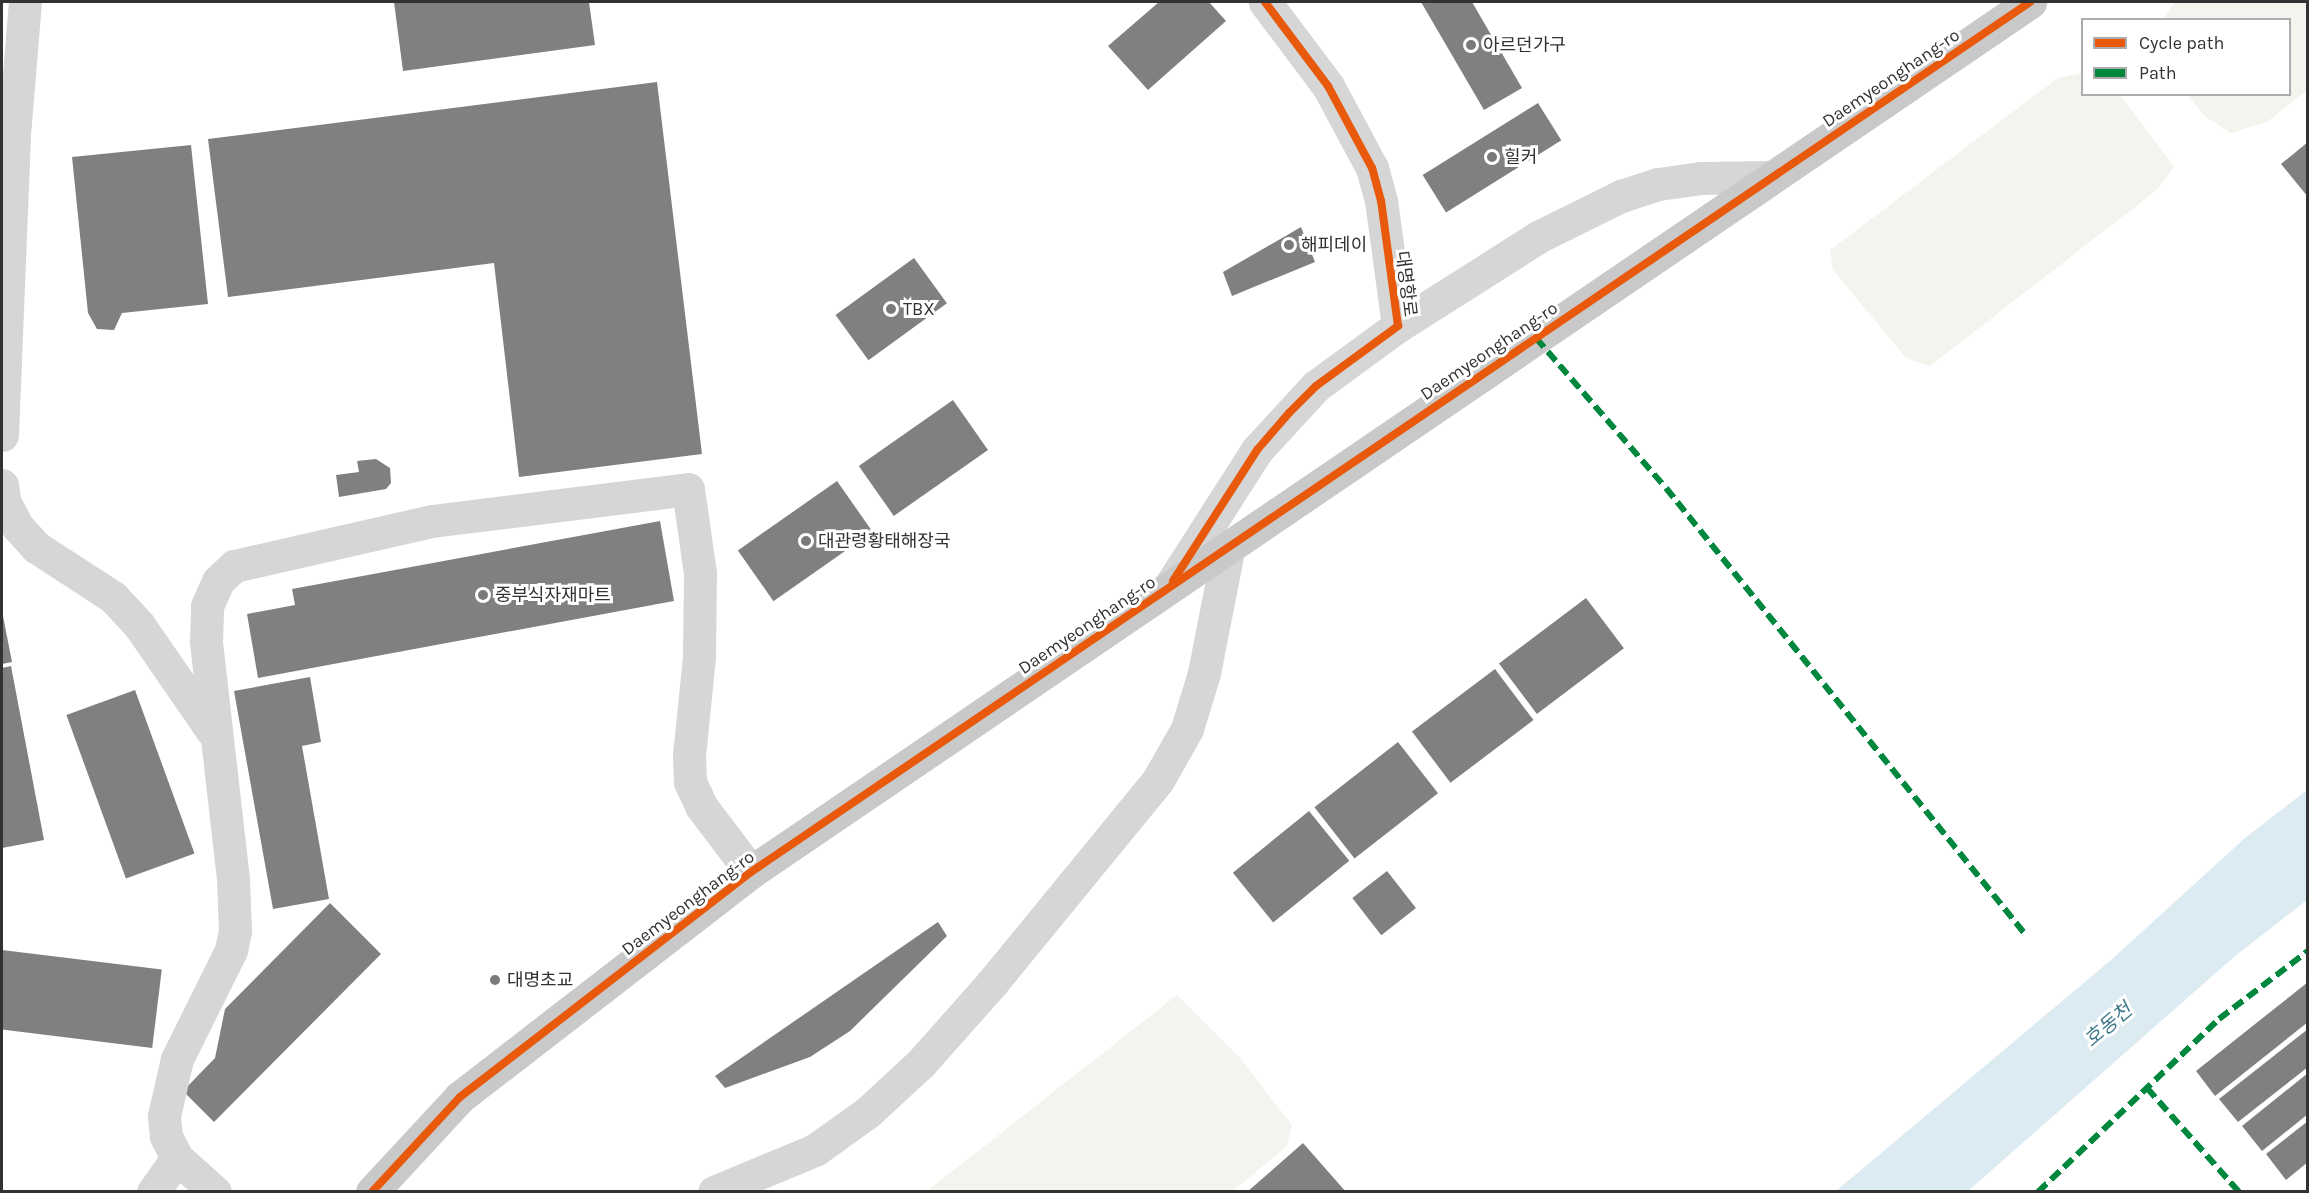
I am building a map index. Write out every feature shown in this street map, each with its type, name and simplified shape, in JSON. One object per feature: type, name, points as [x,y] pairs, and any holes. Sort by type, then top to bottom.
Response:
[{"type":"main road","name":"Daemyeonghang-ro","points":[[372,1191],[460,1096],[751,873],[2030,2]]},
{"type":"street","points":[[2,435],[14,135],[25,2]]},
{"type":"street","name":"대명항로","points":[[1170,586],[1219,506],[1264,442],[1316,386],[1398,326],[1382,201],[1372,168],[1328,86],[1265,2]]},
{"type":"street","points":[[1398,326],[1538,237],[1621,196],[1658,184],[1701,178],[1772,177]]},
{"type":"street","points":[[2,485],[4,503],[18,527],[36,547],[113,597],[138,625],[213,733]]},
{"type":"street","points":[[215,1191],[177,1158],[166,1136],[164,1116],[177,1059],[231,950],[235,931],[233,879],[213,733],[207,606],[218,582],[234,566],[432,521],[688,489],[700,573],[699,657],[688,755],[690,782],[701,806],[751,873]]},
{"type":"street","points":[[714,1191],[814,1150],[868,1112],[914,1070],[992,983],[1158,780],[1187,729],[1204,673],[1229,546]]},
{"type":"street","points":[[153,1191],[177,1158]]},
{"type":"shaded area","points":[[2175,2],[2307,2],[2307,90],[2267,122],[2231,133],[2206,117],[2188,96],[2291,96],[2291,18],[2164,18]]},
{"type":"shaded area","points":[[2081,73],[2081,96],[2121,96],[2174,167],[2158,189],[1930,366],[1906,358],[1833,270],[1830,250],[2058,78]]},
{"type":"shaded area","points":[[1177,995],[1239,1057],[1292,1125],[1287,1146],[1233,1191],[927,1191]]},
{"type":"water","name":"호동천","points":[[2307,790],[2307,900],[2235,956],[1968,1191],[1836,1191],[2111,960],[2245,838]]},
{"type":"building","points":[[394,2],[589,2],[595,45],[403,71]]},
{"type":"building","points":[[1159,2],[1209,2],[1226,21],[1148,90],[1108,46]]},
{"type":"building","name":"아르던가구","points":[[1421,2],[1472,2],[1522,88],[1484,110]]},
{"type":"building","points":[[657,82],[702,454],[519,477],[494,263],[228,297],[208,139]]},
{"type":"building","name":"힐커","points":[[1538,103],[1561,140],[1446,212],[1423,175]]},
{"type":"building","points":[[2308,142],[2308,197],[2281,164]]},
{"type":"building","points":[[191,145],[208,304],[122,313],[114,330],[97,329],[88,313],[72,157]]},
{"type":"building","name":"해피데이","points":[[1301,227],[1315,262],[1232,296],[1223,272]]},
{"type":"building","name":"TBX","points":[[914,258],[947,303],[868,360],[836,315]]},
{"type":"building","points":[[953,400],[988,450],[894,516],[859,466]]},
{"type":"building","points":[[376,459],[390,468],[391,483],[386,489],[339,497],[336,475],[359,472],[357,461]]},
{"type":"building","name":"대관령황태해장국","points":[[837,481],[873,532],[773,601],[738,550]]},
{"type":"building","name":"중부식자재마트","points":[[660,521],[674,601],[258,678],[247,614],[295,605],[292,589]]},
{"type":"building","points":[[1586,598],[1624,648],[1537,714],[1499,664]]},
{"type":"building","points":[[2,611],[12,662],[2,664]]},
{"type":"building","points":[[11,666],[44,840],[2,848],[2,668]]},
{"type":"building","points":[[1495,669],[1534,720],[1450,783],[1412,732]]},
{"type":"building","points":[[310,677],[321,742],[302,746],[329,899],[273,909],[234,691]]},
{"type":"building","points":[[135,690],[195,854],[126,878],[66,715]]},
{"type":"building","points":[[1398,742],[1438,793],[1354,858],[1314,807]]},
{"type":"building","points":[[1309,811],[1349,861],[1273,922],[1233,873]]},
{"type":"building","points":[[1387,871],[1416,908],[1381,935],[1352,898]]},
{"type":"building","points":[[330,903],[381,954],[214,1122],[183,1091],[215,1058],[225,1009]]},
{"type":"building","points":[[938,922],[947,936],[850,1031],[810,1057],[725,1088],[715,1076]]},
{"type":"building","points":[[2,950],[162,970],[152,1048],[2,1030]]},
{"type":"building","points":[[2308,982],[2308,1022],[2215,1096],[2196,1071]]},
{"type":"building","points":[[2308,1029],[2308,1067],[2238,1122],[2219,1099]]},
{"type":"building","points":[[2308,1073],[2308,1114],[2262,1151],[2242,1126]]},
{"type":"building","points":[[2308,1121],[2308,1162],[2286,1180],[2266,1154]]},
{"type":"building","points":[[1303,1143],[1346,1192],[1247,1192]]},
{"type":"marked path","points":[[1536,338],[1666,488],[2025,934]]},
{"type":"marked path","points":[[2038,1192],[2219,1019],[2308,951]]},
{"type":"marked path","points":[[2147,1088],[2239,1192]]},
{"type":"cycle path","points":[[1173,581],[1257,450],[1289,413],[1316,386],[1398,326],[1381,201],[1372,168],[1328,86],[1265,2]]},
{"type":"cycle path","points":[[372,1192],[460,1097],[751,872],[2030,2]]},
{"type":"place","name":"아르던가구","points":[[1471,45]]},
{"type":"place","name":"힐커","points":[[1492,157]]},
{"type":"place","name":"해피데이","points":[[1289,245]]},
{"type":"place","name":"TBX","points":[[891,309]]},
{"type":"place","name":"대관령황태해장국","points":[[806,541]]},
{"type":"place","name":"중부식자재마트","points":[[483,595]]},
{"type":"place","name":"대명초교","points":[[495,980]]}]
